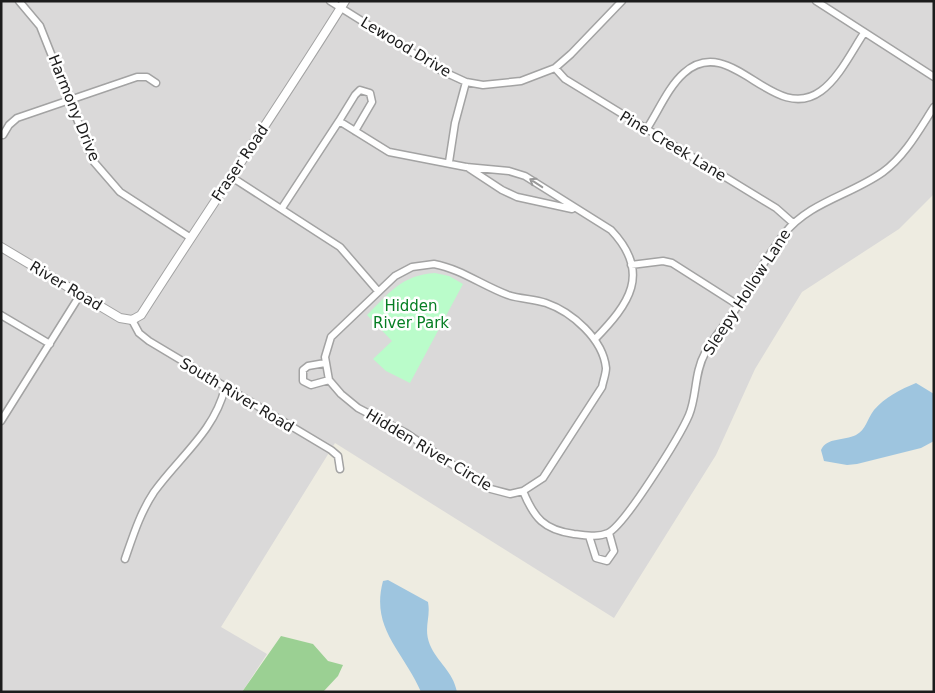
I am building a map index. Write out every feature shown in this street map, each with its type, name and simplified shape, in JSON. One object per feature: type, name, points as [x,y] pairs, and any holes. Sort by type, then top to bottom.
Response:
[{"type":"street","name":"Harmony Drive","points":[[19,1],[40,26],[94,162],[120,192],[191,238]]},
{"type":"street","name":"Lewood Drive","points":[[330,1],[343,5],[440,70],[466,82],[483,85],[504,84],[530,78],[554,68],[571,54],[622,1]]},
{"type":"street","points":[[816,1],[934,77]]},
{"type":"street","name":"Fraser Road","points":[[132,320],[141,315],[343,5]]},
{"type":"street","points":[[646,130],[677,80],[694,66],[707,62],[724,64],[773,92],[790,97],[808,97],[820,92],[830,83],[864,32]]},
{"type":"street","name":"Pine Creek Lane","points":[[554,68],[565,79],[776,208],[793,223]]},
{"type":"street","points":[[3,135],[9,125],[17,118],[69,99],[137,76],[147,77],[156,82]]},
{"type":"street","points":[[448,162],[455,123],[466,82]]},
{"type":"street","points":[[282,208],[360,90],[370,93],[372,102],[355,131]]},
{"type":"street","name":"Sleepy Hollow Lane","points":[[609,533],[624,519],[681,432],[690,414],[696,378],[705,353],[793,223],[805,213],[868,182],[889,167],[908,148],[934,107]]},
{"type":"street","points":[[339,121],[389,152],[466,167],[509,171],[525,176],[611,230],[621,241],[631,265],[632,280],[628,299],[618,316],[595,339]]},
{"type":"street","points":[[466,167],[502,190],[517,196],[577,210]]},
{"type":"street","points":[[230,176],[282,208],[340,248],[378,291]]},
{"type":"street","name":"River Road","points":[[1,247],[120,318],[132,320]]},
{"type":"street","points":[[631,265],[663,261],[672,263],[738,305]]},
{"type":"street","name":"Hidden River Circle","points":[[434,264],[443,266],[509,295],[546,303],[559,310],[595,339],[603,354],[606,370],[602,387],[543,478],[523,491],[510,494],[487,488],[406,433],[358,408],[341,394],[329,380],[325,363],[327,347],[334,334],[378,291],[395,276],[412,267],[434,264]]},
{"type":"street","points":[[1,421],[80,295]]},
{"type":"street","points":[[1,315],[50,344]]},
{"type":"street","name":"South River Road","points":[[132,320],[139,333],[149,341],[331,450],[338,456],[340,469]]},
{"type":"street","points":[[325,363],[308,366],[303,370],[303,380],[311,385],[329,380]]},
{"type":"street","points":[[125,559],[148,502],[167,476],[199,441],[221,403],[225,388]]},
{"type":"street","points":[[523,491],[531,512],[544,525],[569,533],[589,536],[609,533],[614,551],[607,561],[596,558],[589,536]]},
{"type":"shaded area","points":[[1,1],[934,1],[934,194],[899,229],[802,292],[755,369],[716,455],[614,618],[335,443],[221,627],[267,654],[242,692],[1,692]]},
{"type":"green space","name":"Hidden River Park","points":[[435,273],[449,276],[463,284],[410,383],[386,371],[373,359],[392,341],[367,315],[389,293],[405,281],[424,274]]},
{"type":"green space","points":[[281,636],[313,644],[328,661],[343,665],[338,676],[323,692],[242,692]]},
{"type":"water","points":[[916,383],[934,394],[934,441],[921,448],[857,464],[847,465],[824,461],[821,450],[827,443],[859,433],[874,410],[883,402],[899,391]]},
{"type":"water","points":[[388,580],[428,602],[428,639],[433,651],[449,672],[457,692],[421,692],[385,627],[381,613],[380,598],[383,581]]}]
